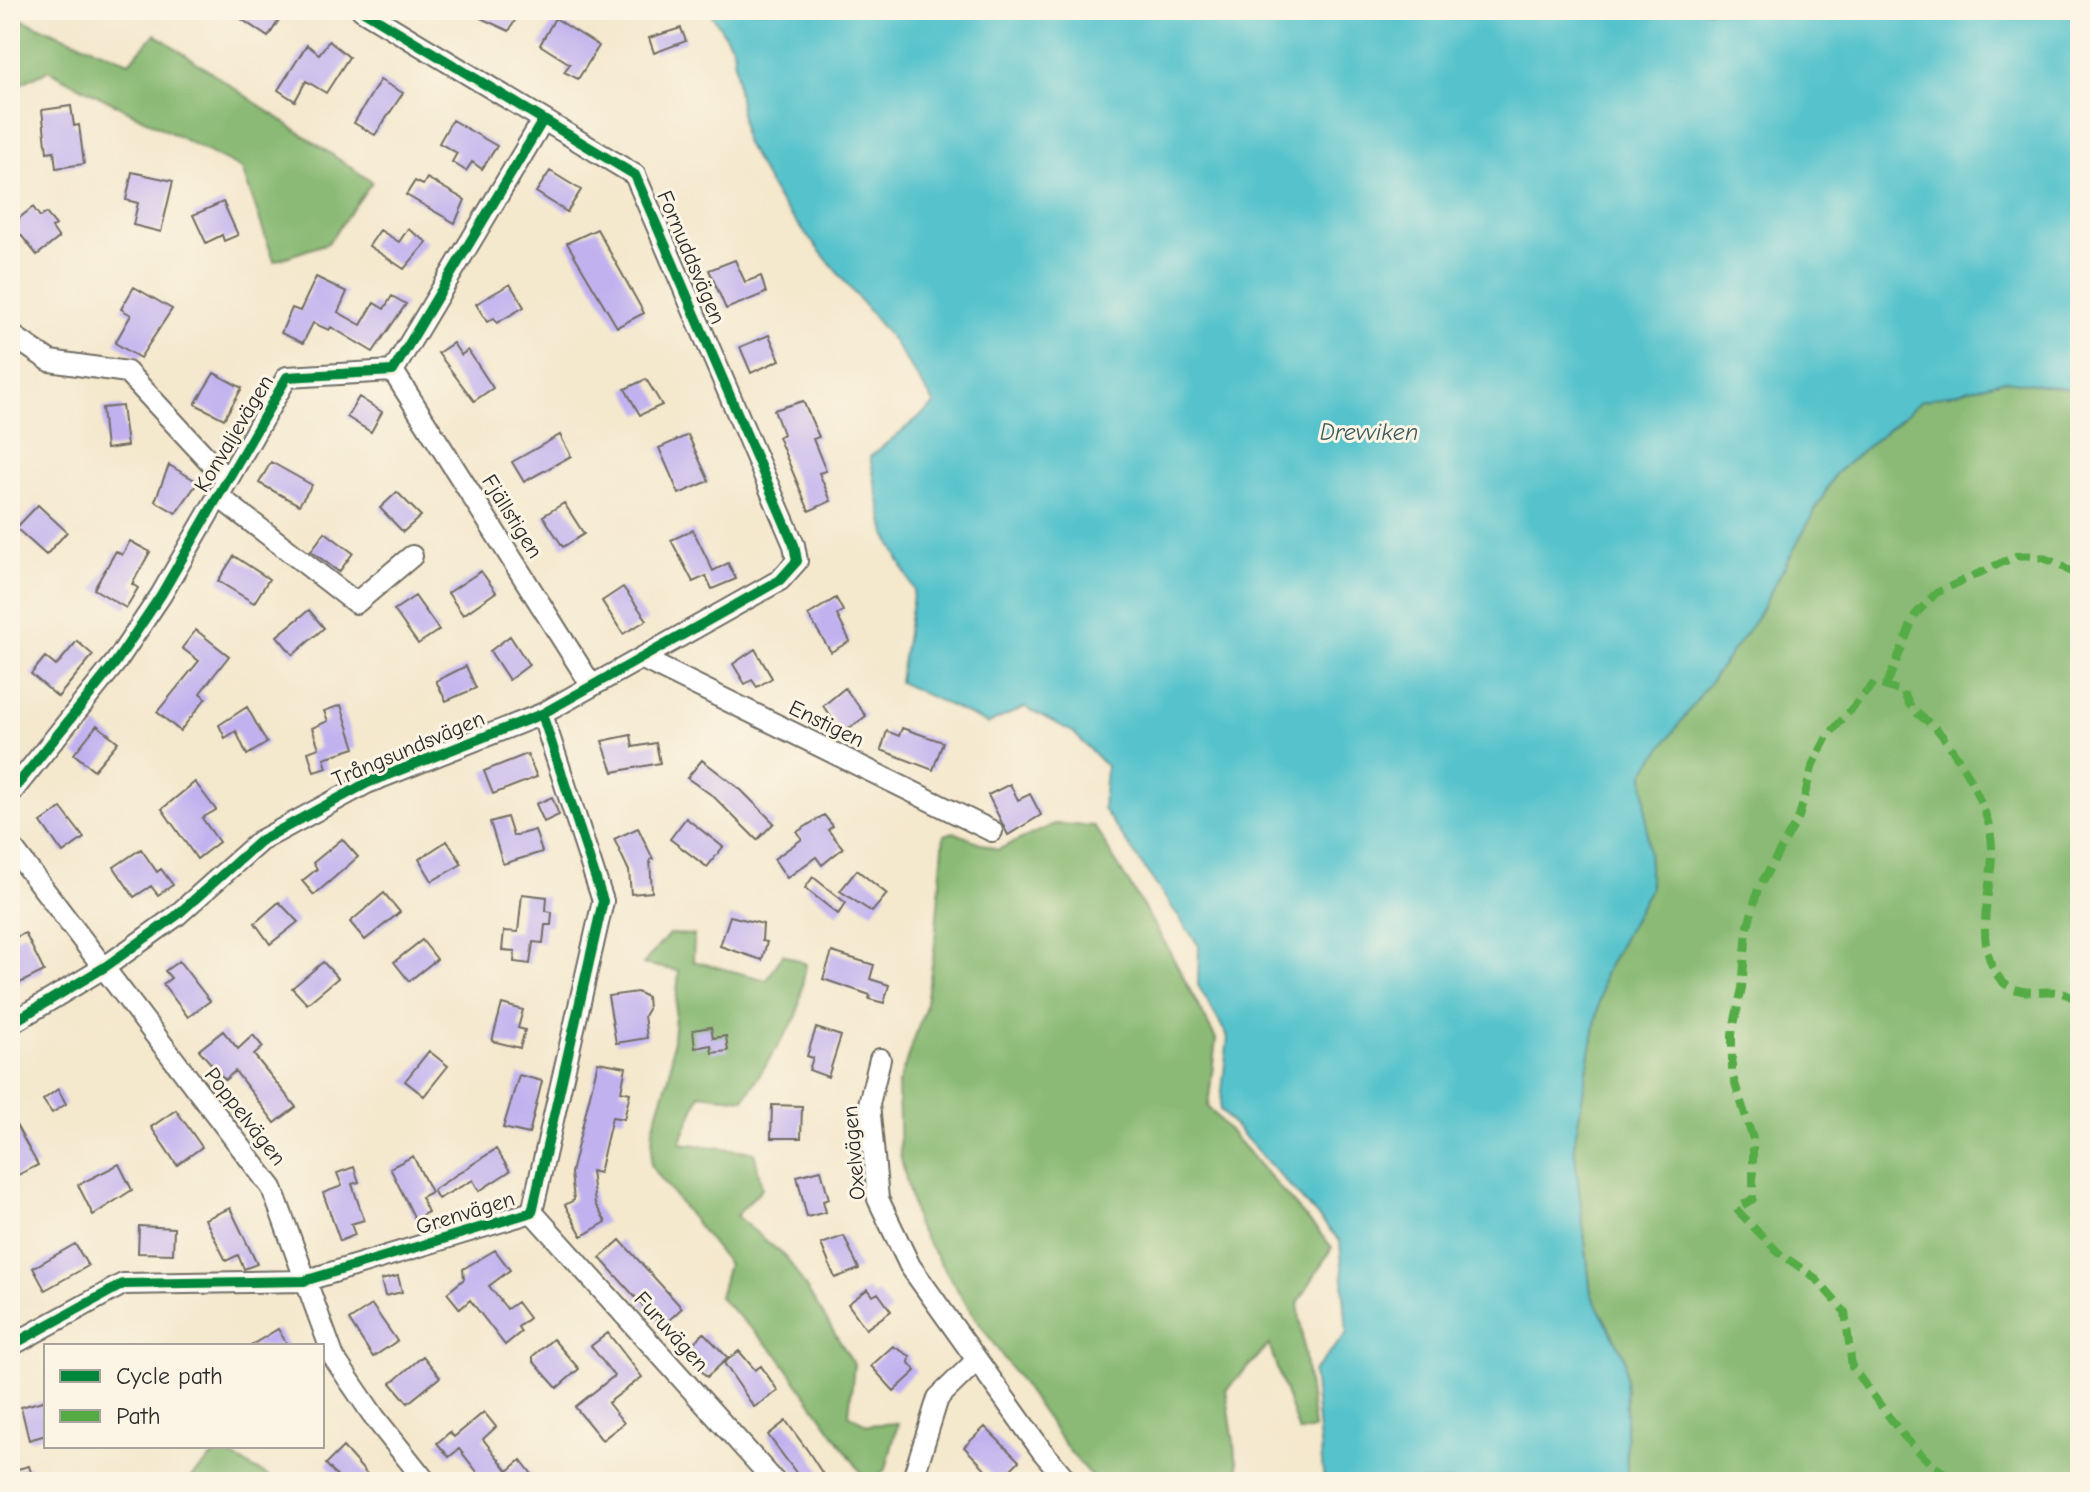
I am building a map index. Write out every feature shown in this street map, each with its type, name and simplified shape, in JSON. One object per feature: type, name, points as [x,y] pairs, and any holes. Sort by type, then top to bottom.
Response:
[{"type":"street","name":"Fornuddsvägen","points":[[362,10],[635,175],[788,531],[797,561]]},
{"type":"street","points":[[393,371],[543,120]]},
{"type":"street","points":[[10,334],[50,361],[127,372],[223,488]]},
{"type":"street","name":"Konvaljevägen","points":[[10,794],[116,662],[161,595],[287,377],[393,371]]},
{"type":"street","name":"Fjällstigen","points":[[393,371],[592,686]]},
{"type":"street","name":"Konvaljevägen","points":[[223,488],[356,603],[412,556]]},
{"type":"street","name":"Trångsundsvägen","points":[[10,1024],[105,967],[176,916],[260,841],[367,783],[542,714],[780,580],[797,561]]},
{"type":"street","name":"Enstigen","points":[[641,658],[992,831]]},
{"type":"street","name":"Grenvägen","points":[[10,1346],[123,1284],[304,1281],[532,1212],[603,901],[542,714]]},
{"type":"street","name":"Poppelvägen","points":[[10,845],[105,967],[194,1090],[272,1188],[334,1358],[375,1418],[426,1482]]},
{"type":"street","name":"Oxelvägen","points":[[880,1059],[869,1104],[878,1199],[910,1266],[1068,1482]]},
{"type":"street","name":"Furuvägen","points":[[532,1212],[775,1482]]},
{"type":"street","points":[[912,1482],[938,1398],[977,1360]]},
{"type":"green space","points":[[10,15],[129,62],[155,34],[372,182],[328,243],[274,261],[242,169],[48,70],[10,89]]},
{"type":"green space","points":[[2006,380],[2080,390],[2080,1482],[1627,1482],[1625,1358],[1591,1294],[1574,1145],[1604,974],[1650,888],[1643,772],[1756,619],[1835,474],[1920,401]]},
{"type":"green space","points":[[1055,824],[1094,826],[1165,943],[1216,1039],[1208,1107],[1332,1247],[1298,1303],[1314,1429],[1299,1432],[1269,1345],[1226,1390],[1240,1482],[1096,1482],[1070,1452],[972,1313],[917,1226],[900,1154],[898,1085],[925,1008],[934,953],[944,835],[954,832],[997,850]]},
{"type":"green space","points":[[669,934],[694,935],[693,961],[767,980],[783,954],[806,964],[797,1016],[744,1099],[700,1094],[680,1143],[754,1152],[762,1188],[736,1216],[787,1258],[854,1364],[849,1414],[867,1425],[898,1423],[886,1469],[868,1482],[777,1354],[719,1297],[728,1264],[651,1166],[653,1128],[670,1073],[679,971],[643,964]]},
{"type":"green space","points":[[219,1450],[279,1482],[187,1482]]},
{"type":"water","name":"Drevviken","points":[[709,10],[2080,10],[2080,390],[2006,380],[1921,401],[1835,474],[1756,619],[1644,772],[1650,888],[1604,974],[1574,1145],[1591,1294],[1625,1358],[1627,1482],[1324,1482],[1313,1372],[1347,1333],[1340,1241],[1220,1110],[1228,1037],[1198,985],[1199,946],[1103,809],[1106,766],[1073,732],[1025,707],[988,724],[899,682],[914,590],[886,534],[870,457],[935,404],[891,338],[778,200],[744,140],[733,48]]},
{"type":"building","points":[[228,10],[266,10],[279,20],[268,37]]},
{"type":"building","points":[[463,10],[521,10],[509,31]]},
{"type":"building","points":[[555,18],[599,46],[578,79],[564,72],[570,64],[540,45]]},
{"type":"building","points":[[681,28],[686,41],[654,53],[649,38]]},
{"type":"building","points":[[329,41],[349,57],[326,93],[306,81],[295,101],[278,90],[307,45],[319,54]]},
{"type":"building","points":[[380,80],[403,93],[375,135],[354,123]]},
{"type":"building","points":[[71,106],[74,126],[79,125],[84,164],[56,168],[54,151],[47,152],[42,110]]},
{"type":"building","points":[[452,120],[497,146],[482,169],[472,162],[466,171],[452,162],[457,153],[439,143]]},
{"type":"building","points":[[550,171],[581,190],[567,212],[536,192]]},
{"type":"building","points":[[132,172],[173,181],[161,232],[133,225],[138,203],[126,200]]},
{"type":"building","points":[[427,178],[465,200],[455,223],[406,195],[415,181],[423,185]]},
{"type":"building","points":[[223,202],[238,235],[224,241],[222,235],[206,243],[193,215]]},
{"type":"building","points":[[33,207],[40,217],[46,213],[56,225],[52,228],[59,238],[37,255],[12,224]]},
{"type":"building","points":[[408,229],[427,242],[404,269],[369,246],[380,230],[399,242]]},
{"type":"building","points":[[597,229],[644,313],[617,327],[567,243]]},
{"type":"building","points":[[735,260],[745,282],[761,276],[766,293],[726,309],[709,270]]},
{"type":"building","points":[[316,277],[347,292],[338,312],[361,325],[374,303],[384,309],[392,296],[406,304],[373,352],[331,327],[329,330],[313,323],[303,343],[281,333],[292,308],[300,311]]},
{"type":"building","points":[[510,284],[524,307],[497,323],[494,318],[487,322],[476,304]]},
{"type":"building","points":[[134,287],[172,309],[140,358],[115,343],[131,315],[121,309]]},
{"type":"building","points":[[769,335],[780,360],[751,373],[740,347]]},
{"type":"building","points":[[453,343],[461,355],[468,350],[493,388],[474,401],[438,353]]},
{"type":"building","points":[[214,373],[242,388],[224,419],[195,404]]},
{"type":"building","points":[[646,379],[662,405],[640,415],[625,389]]},
{"type":"building","points":[[359,397],[382,412],[371,432],[347,417]]},
{"type":"building","points":[[803,401],[819,437],[813,439],[826,471],[819,473],[831,501],[809,511],[778,437],[783,434],[774,410]]},
{"type":"building","points":[[122,406],[127,446],[106,449],[102,408]]},
{"type":"building","points":[[560,435],[571,456],[524,482],[512,462]]},
{"type":"building","points":[[688,435],[709,481],[679,494],[659,448]]},
{"type":"building","points":[[271,462],[312,485],[299,505],[259,483]]},
{"type":"building","points":[[169,465],[198,482],[176,513],[155,501]]},
{"type":"building","points":[[397,492],[421,516],[403,532],[380,508]]},
{"type":"building","points":[[564,503],[584,534],[563,547],[543,516]]},
{"type":"building","points":[[38,505],[67,532],[46,555],[16,528]]},
{"type":"building","points":[[693,530],[713,571],[728,563],[736,579],[712,589],[706,576],[693,582],[671,540]]},
{"type":"building","points":[[325,532],[353,553],[339,572],[311,551]]},
{"type":"building","points":[[130,541],[150,552],[132,584],[138,588],[126,608],[94,589],[116,551],[122,555]]},
{"type":"building","points":[[234,556],[269,579],[254,603],[218,581]]},
{"type":"building","points":[[481,571],[496,592],[463,615],[448,593]]},
{"type":"building","points":[[623,587],[647,620],[623,634],[602,601]]},
{"type":"building","points":[[415,596],[439,630],[418,644],[394,610]]},
{"type":"building","points":[[836,598],[843,611],[837,615],[850,641],[831,652],[808,615]]},
{"type":"building","points":[[309,610],[324,628],[293,655],[277,636]]},
{"type":"building","points":[[196,630],[229,656],[200,693],[206,698],[180,731],[157,712],[199,661],[182,648]]},
{"type":"building","points":[[510,636],[529,665],[509,680],[490,651]]},
{"type":"building","points":[[77,641],[93,655],[58,697],[31,674],[45,657],[56,666]]},
{"type":"building","points":[[755,649],[772,678],[757,687],[752,680],[745,684],[733,664]]},
{"type":"building","points":[[466,666],[476,688],[446,701],[436,681]]},
{"type":"building","points":[[845,688],[866,716],[843,733],[823,706]]},
{"type":"building","points":[[341,705],[355,748],[324,758],[327,768],[314,772],[308,752],[319,748],[312,728],[328,721],[324,711]]},
{"type":"building","points":[[247,707],[267,743],[247,755],[236,731],[225,738],[219,725]]},
{"type":"building","points":[[97,725],[118,742],[94,770],[74,754]]},
{"type":"building","points":[[902,728],[943,742],[933,770],[881,750],[887,731],[899,736]]},
{"type":"building","points":[[631,735],[633,747],[656,743],[660,763],[613,772],[602,741]]},
{"type":"building","points":[[527,754],[537,777],[493,794],[484,771]]},
{"type":"building","points":[[702,760],[741,790],[774,823],[757,840],[713,796],[687,778]]},
{"type":"building","points":[[195,782],[216,810],[202,818],[219,842],[197,859],[162,809]]},
{"type":"building","points":[[1010,784],[1018,800],[1030,794],[1041,815],[1008,835],[988,795]]},
{"type":"building","points":[[552,797],[559,815],[544,822],[536,804]]},
{"type":"building","points":[[61,808],[84,838],[63,853],[41,822]]},
{"type":"building","points":[[824,815],[833,826],[828,830],[843,848],[822,865],[816,857],[787,878],[774,859],[802,839],[797,832]]},
{"type":"building","points":[[507,817],[513,836],[535,830],[542,852],[503,864],[490,822]]},
{"type":"building","points":[[686,818],[723,847],[707,867],[670,839]]},
{"type":"building","points":[[638,828],[653,859],[650,860],[652,892],[631,894],[629,871],[614,839]]},
{"type":"building","points":[[342,839],[358,857],[314,895],[302,881],[317,869],[313,863]]},
{"type":"building","points":[[447,841],[462,864],[432,881],[419,859]]},
{"type":"building","points":[[141,849],[157,872],[161,869],[173,885],[158,895],[151,886],[134,897],[114,867]]},
{"type":"building","points":[[857,870],[887,894],[872,912],[840,891]]},
{"type":"building","points":[[813,877],[846,903],[838,914],[805,888]]},
{"type":"building","points":[[384,893],[400,912],[365,940],[350,922]]},
{"type":"building","points":[[522,894],[547,897],[546,911],[552,912],[551,925],[545,925],[543,943],[533,942],[530,964],[514,962],[515,951],[502,950],[504,931],[518,932]]},
{"type":"building","points":[[279,902],[298,922],[270,944],[255,923]]},
{"type":"building","points":[[730,916],[763,924],[762,941],[767,942],[762,960],[720,946]]},
{"type":"building","points":[[25,933],[44,971],[10,988],[10,940]]},
{"type":"building","points":[[422,940],[437,959],[409,981],[394,962]]},
{"type":"building","points":[[832,952],[874,965],[870,979],[889,985],[884,1003],[823,979]]},
{"type":"building","points":[[179,961],[210,1001],[188,1017],[163,984],[171,978],[165,971]]},
{"type":"building","points":[[323,962],[338,978],[307,1004],[292,988]]},
{"type":"building","points":[[637,992],[647,997],[648,1009],[644,1016],[647,1038],[616,1043],[608,996]]},
{"type":"building","points":[[502,1004],[523,1010],[518,1028],[525,1030],[520,1048],[492,1041]]},
{"type":"building","points":[[711,1027],[713,1038],[726,1036],[728,1051],[712,1053],[711,1045],[695,1048],[693,1030]]},
{"type":"building","points":[[816,1028],[841,1036],[828,1077],[809,1070],[813,1058],[807,1056]]},
{"type":"building","points":[[223,1031],[238,1049],[253,1035],[263,1047],[254,1055],[296,1107],[275,1123],[235,1071],[225,1080],[199,1050]]},
{"type":"building","points":[[429,1051],[448,1066],[424,1096],[405,1081]]},
{"type":"building","points":[[598,1062],[626,1067],[621,1091],[630,1093],[624,1119],[612,1117],[599,1173],[591,1171],[595,1204],[606,1222],[582,1236],[565,1205],[574,1200],[571,1173]]},
{"type":"building","points":[[519,1075],[542,1081],[529,1134],[503,1128]]},
{"type":"building","points":[[58,1089],[66,1104],[52,1113],[43,1100]]},
{"type":"building","points":[[772,1105],[802,1106],[801,1138],[771,1138]]},
{"type":"building","points":[[176,1110],[202,1147],[177,1165],[151,1127]]},
{"type":"building","points":[[10,1114],[38,1165],[10,1179]]},
{"type":"building","points":[[496,1149],[510,1171],[479,1191],[473,1180],[438,1199],[433,1190]]},
{"type":"building","points":[[413,1156],[431,1192],[421,1197],[428,1212],[415,1219],[390,1168]]},
{"type":"building","points":[[119,1164],[132,1190],[93,1215],[78,1185]]},
{"type":"building","points":[[354,1167],[359,1182],[352,1184],[364,1220],[351,1224],[355,1235],[340,1241],[323,1193],[342,1186],[337,1173]]},
{"type":"building","points":[[821,1170],[829,1199],[823,1201],[826,1212],[807,1217],[797,1176]]},
{"type":"building","points":[[230,1208],[257,1264],[244,1269],[238,1255],[226,1261],[205,1219]]},
{"type":"building","points":[[139,1226],[174,1228],[173,1254],[138,1253]]},
{"type":"building","points":[[844,1236],[859,1269],[835,1278],[821,1244]]},
{"type":"building","points":[[620,1240],[682,1308],[662,1327],[600,1258]]},
{"type":"building","points":[[75,1244],[88,1266],[45,1290],[33,1268]]},
{"type":"building","points":[[495,1250],[510,1270],[489,1286],[507,1309],[517,1302],[529,1318],[518,1327],[521,1332],[505,1345],[470,1300],[460,1309],[447,1293],[464,1279],[463,1269]]},
{"type":"building","points":[[398,1276],[402,1292],[385,1296],[381,1280]]},
{"type":"building","points":[[868,1289],[873,1296],[878,1293],[891,1311],[866,1329],[848,1304]]},
{"type":"building","points":[[372,1305],[397,1341],[373,1357],[349,1320]]},
{"type":"building","points":[[278,1329],[287,1344],[253,1344]]},
{"type":"building","points":[[608,1333],[642,1377],[608,1403],[624,1423],[602,1440],[575,1407],[614,1376],[591,1346]]},
{"type":"building","points":[[704,1333],[728,1358],[707,1377],[684,1351]]},
{"type":"building","points":[[553,1339],[579,1369],[557,1388],[533,1361],[533,1356]]},
{"type":"building","points":[[893,1346],[910,1356],[909,1363],[916,1371],[894,1391],[871,1366]]},
{"type":"building","points":[[739,1351],[755,1370],[761,1366],[778,1391],[754,1407],[724,1363]]},
{"type":"building","points":[[423,1356],[440,1377],[408,1403],[391,1383]]},
{"type":"building","points":[[44,1401],[44,1436],[29,1440],[21,1407]]},
{"type":"building","points":[[484,1412],[496,1427],[483,1439],[508,1471],[521,1460],[538,1482],[485,1482],[459,1449],[449,1457],[437,1443],[450,1432],[454,1437]]},
{"type":"building","points":[[786,1421],[828,1482],[803,1482],[768,1435]]},
{"type":"building","points":[[985,1427],[1019,1461],[998,1482],[964,1447]]},
{"type":"building","points":[[343,1447],[374,1482],[342,1482],[326,1464]]},
{"type":"building","points":[[29,1466],[34,1482],[10,1482],[10,1471]]},
{"type":"marked path","points":[[1887,684],[1915,615],[1936,593],[2016,556],[2043,558],[2080,578]]},
{"type":"marked path","points":[[1971,1482],[1954,1480],[1930,1463],[1902,1434],[1852,1367],[1845,1312],[1814,1277],[1779,1253],[1736,1209],[1753,1199],[1753,1139],[1732,1074],[1732,1034],[1742,988],[1747,930],[1758,889],[1799,817],[1813,764],[1827,737],[1874,683],[1904,692],[1910,705],[1939,732],[1954,753],[1982,806],[1992,848],[1986,944],[2000,979],[2019,990],[2057,992],[2080,1001]]},
{"type":"cycle path","points":[[10,1024],[105,967],[176,916],[260,841],[367,783],[542,714],[780,580],[797,561],[794,545],[635,175],[362,10]]},
{"type":"cycle path","points":[[10,794],[116,662],[161,595],[287,377],[393,371],[543,120]]},
{"type":"cycle path","points":[[10,1346],[123,1284],[304,1281],[532,1212],[603,901],[542,714]]}]
